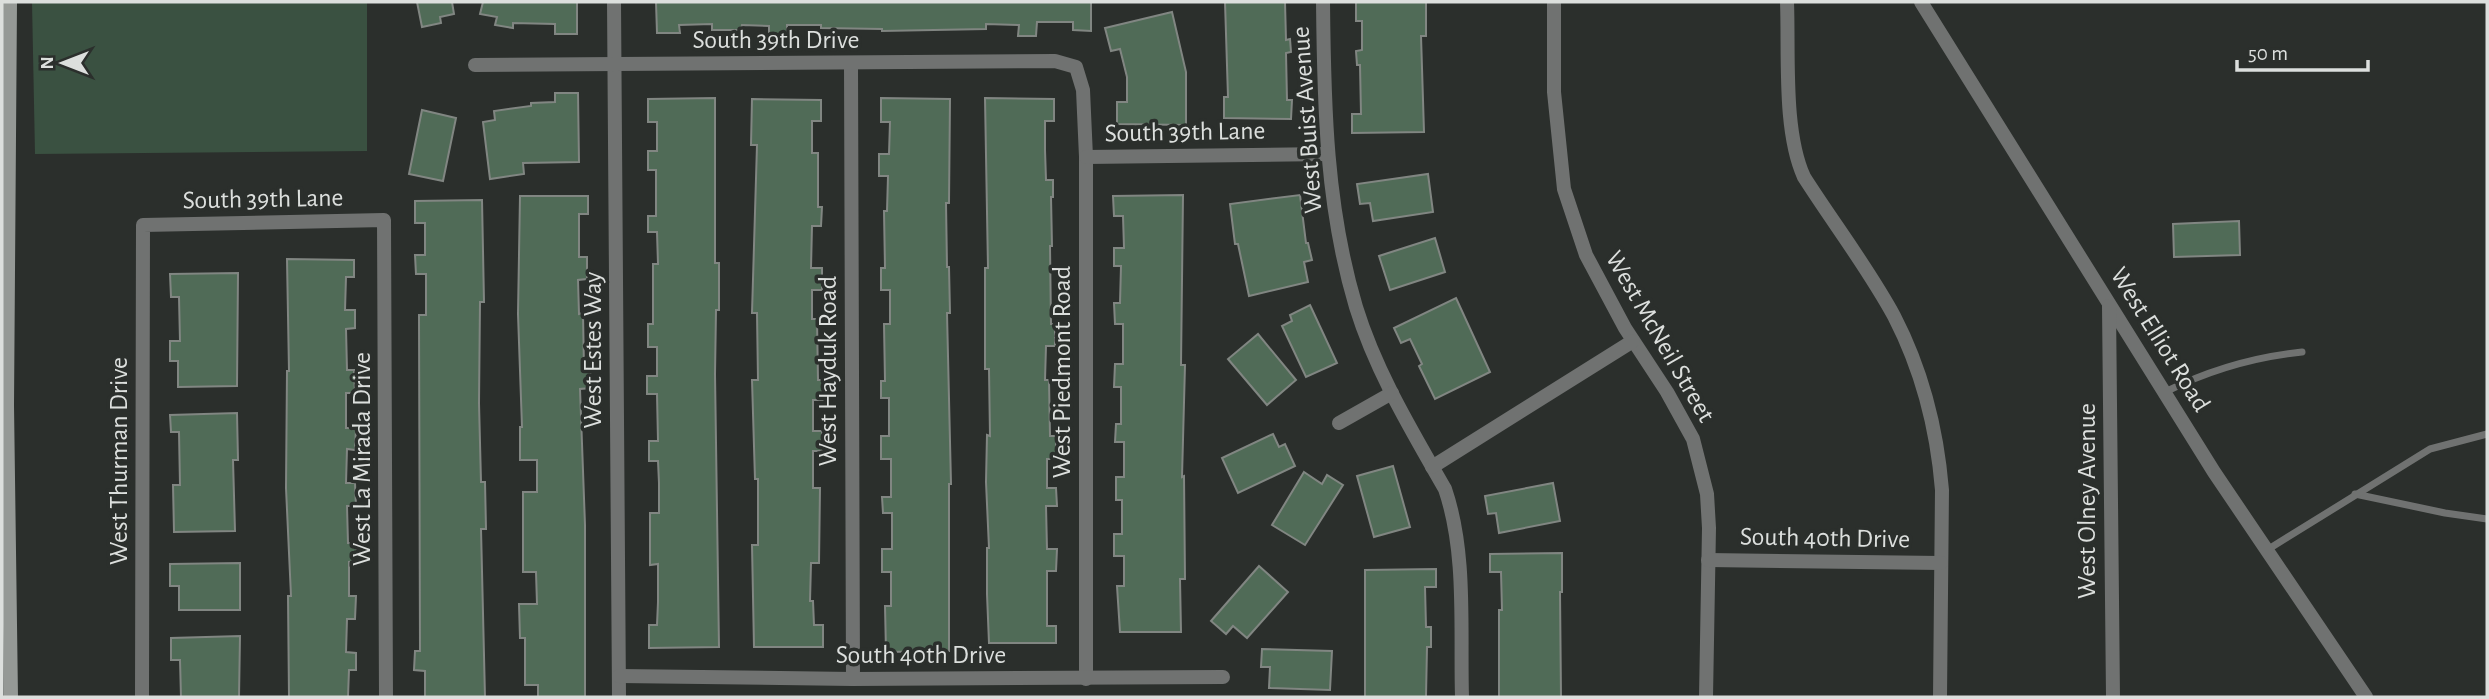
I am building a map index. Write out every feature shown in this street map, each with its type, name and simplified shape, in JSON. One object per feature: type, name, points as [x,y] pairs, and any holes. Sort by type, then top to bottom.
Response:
[{"type":"main road","points":[[10,2],[5,563],[11,697]]},
{"type":"street","name":"West Estes Way","points":[[614,2],[619,697]]},
{"type":"street","name":"West Buist Avenue","points":[[1323,2],[1327,154],[1339,238],[1357,309],[1392,393],[1445,489],[1451,509],[1460,565],[1462,697]]},
{"type":"street","name":"West McNeil Street","points":[[1554,2],[1554,92],[1564,189],[1586,254],[1633,341],[1693,439],[1707,494],[1706,697]]},
{"type":"street","points":[[1787,2],[1791,137],[1797,160],[1804,177],[1873,280],[1895,318],[1918,372],[1931,415],[1942,489],[1940,697]]},
{"type":"street","name":"West Elliot Road","points":[[1921,2],[2214,472],[2366,697]]},
{"type":"street","name":"South 39th Drive","points":[[475,65],[1055,61],[1076,67]]},
{"type":"street","name":"West Hayduk Road","points":[[850,64],[853,679]]},
{"type":"street","name":"West Piedmont Road","points":[[1076,67],[1083,90],[1086,157],[1086,679]]},
{"type":"street","name":"South 39th Lane","points":[[1086,157],[1327,154]]},
{"type":"street","name":"South 39th Lane","points":[[143,225],[384,220]]},
{"type":"street","name":"West La Mirada Drive","points":[[384,220],[386,697]]},
{"type":"street","name":"West Thurman Drive","points":[[142,697],[143,225]]},
{"type":"street","name":"West Olney Avenue","points":[[2109,305],[2113,697]]},
{"type":"street","points":[[1433,467],[1633,341]]},
{"type":"street","points":[[1339,423],[1392,393]]},
{"type":"street","name":"South 40th Drive","points":[[1708,561],[1941,563]]},
{"type":"street","name":"South 40th Drive","points":[[619,676],[853,679],[1223,677]]},
{"type":"lane","points":[[2165,393],[2220,368],[2265,356],[2302,352]]},
{"type":"lane","points":[[2267,550],[2430,449],[2487,434]]},
{"type":"lane","points":[[2354,494],[2487,519]]},
{"type":"green space","points":[[32,2],[367,2],[367,151],[35,154]]},
{"type":"building","points":[[417,2],[452,2],[454,14],[440,17],[441,23],[422,27]]},
{"type":"building","points":[[483,2],[577,2],[577,34],[555,34],[555,24],[513,23],[513,28],[495,25],[497,17],[480,14]]},
{"type":"building","points":[[656,2],[1091,2],[1091,31],[1073,30],[1073,22],[1037,22],[1036,36],[1018,36],[1019,25],[986,24],[986,29],[882,31],[821,28],[821,25],[787,25],[787,35],[769,35],[769,26],[742,25],[741,30],[712,30],[712,24],[679,25],[680,33],[657,33]]},
{"type":"building","points":[[1225,2],[1285,2],[1286,40],[1290,39],[1291,52],[1286,53],[1287,100],[1292,100],[1291,119],[1224,118],[1224,97],[1228,97]]},
{"type":"building","points":[[1356,2],[1426,2],[1426,36],[1421,36],[1424,132],[1352,133],[1352,114],[1361,114],[1360,65],[1357,65],[1356,51],[1362,50],[1362,21],[1356,21]]},
{"type":"building","points":[[1172,12],[1186,72],[1186,125],[1117,124],[1117,102],[1127,102],[1127,77],[1120,49],[1111,51],[1105,28]]},
{"type":"building","points":[[555,93],[578,93],[579,162],[523,163],[524,174],[490,179],[483,122],[495,120],[494,111],[531,106],[531,103],[555,102]]},
{"type":"building","points":[[715,98],[715,263],[719,263],[715,374],[719,647],[649,648],[649,625],[657,625],[658,602],[658,564],[650,565],[650,513],[659,513],[659,483],[658,461],[649,461],[649,441],[658,441],[657,394],[647,394],[647,376],[657,376],[657,347],[648,347],[648,324],[653,324],[653,264],[658,264],[657,232],[648,232],[648,216],[656,216],[656,170],[648,170],[648,151],[657,151],[657,122],[648,122],[648,99]]},
{"type":"building","points":[[881,98],[950,99],[949,203],[946,203],[950,313],[947,313],[951,484],[949,651],[886,652],[885,606],[891,606],[891,572],[882,572],[882,549],[892,549],[892,513],[883,513],[882,497],[891,497],[891,459],[881,459],[881,436],[889,436],[889,398],[881,398],[881,381],[885,381],[884,324],[890,324],[890,290],[881,290],[881,268],[885,268],[884,211],[887,211],[888,176],[879,176],[879,154],[889,154],[890,122],[881,122]]},
{"type":"building","points":[[985,98],[1054,99],[1054,121],[1045,121],[1045,150],[1046,180],[1053,180],[1050,246],[1051,324],[1055,324],[1055,346],[1046,346],[1045,380],[1049,380],[1050,436],[1056,436],[1056,459],[1047,459],[1047,488],[1056,488],[1057,506],[1046,506],[1047,549],[1057,549],[1056,571],[1047,571],[1047,626],[1056,626],[1056,643],[989,643],[986,482],[987,435],[990,436],[989,369],[985,369],[985,268],[988,268]]},
{"type":"building","points":[[752,99],[821,100],[821,121],[812,121],[812,153],[818,153],[818,207],[822,207],[821,226],[812,226],[811,268],[822,268],[822,290],[812,290],[812,319],[817,319],[818,380],[822,380],[823,400],[813,400],[813,431],[822,431],[822,451],[813,451],[813,488],[820,488],[819,563],[811,563],[810,601],[813,601],[814,625],[823,625],[823,647],[754,647],[752,545],[758,545],[758,479],[755,479],[752,380],[758,380],[757,313],[752,313],[757,145],[751,145]]},
{"type":"building","points":[[422,110],[456,118],[443,181],[409,174]]},
{"type":"building","points":[[1428,174],[1433,212],[1373,221],[1370,203],[1360,204],[1357,184]]},
{"type":"building","points":[[1183,195],[1181,365],[1185,365],[1182,477],[1184,476],[1185,579],[1180,579],[1181,632],[1120,632],[1117,586],[1124,586],[1124,556],[1114,556],[1114,534],[1122,534],[1122,500],[1116,500],[1116,477],[1124,477],[1124,442],[1115,442],[1116,424],[1121,424],[1121,387],[1114,387],[1115,364],[1123,364],[1123,324],[1115,324],[1114,303],[1120,303],[1121,266],[1114,266],[1114,248],[1124,248],[1123,216],[1114,216],[1113,196]]},
{"type":"building","points":[[1300,195],[1306,243],[1312,260],[1304,262],[1308,282],[1249,296],[1238,244],[1235,244],[1230,204]]},
{"type":"building","points":[[520,196],[588,196],[588,214],[579,214],[579,257],[587,257],[587,279],[578,280],[579,314],[583,313],[584,369],[590,369],[591,388],[580,389],[585,525],[585,697],[538,697],[538,685],[525,685],[525,638],[520,638],[519,604],[537,604],[536,572],[523,572],[523,492],[537,492],[537,460],[520,460]]},
{"type":"building","points":[[482,200],[484,302],[480,302],[479,403],[481,482],[485,482],[486,529],[481,529],[485,697],[425,697],[425,671],[414,670],[415,651],[420,651],[419,315],[426,315],[426,274],[416,274],[415,255],[425,255],[425,223],[415,223],[415,201]]},
{"type":"building","points":[[2239,221],[2240,255],[2174,257],[2173,224]]},
{"type":"building","points":[[1435,238],[1445,272],[1390,290],[1379,256]]},
{"type":"building","points":[[287,259],[354,260],[354,277],[346,277],[345,310],[355,310],[355,328],[346,329],[347,370],[354,370],[355,393],[346,393],[346,428],[356,428],[355,450],[347,449],[346,483],[355,483],[356,506],[347,506],[348,543],[356,543],[357,561],[349,562],[349,596],[356,596],[355,619],[347,619],[346,652],[356,653],[356,670],[349,670],[348,697],[289,697],[288,596],[291,596],[286,488],[289,371]]},
{"type":"building","points":[[238,273],[237,386],[178,387],[178,361],[170,361],[170,341],[180,341],[179,297],[171,297],[170,274]]},
{"type":"building","points":[[1456,298],[1490,372],[1435,399],[1410,339],[1401,343],[1394,328]]},
{"type":"building","points":[[1310,305],[1337,363],[1306,377],[1282,326],[1292,321],[1290,315]]},
{"type":"building","points":[[1258,334],[1296,380],[1267,405],[1228,359]]},
{"type":"building","points":[[237,413],[238,460],[233,460],[235,531],[174,532],[173,485],[180,485],[179,432],[171,432],[170,415]]},
{"type":"building","points":[[1273,434],[1279,447],[1285,444],[1295,466],[1238,493],[1222,458]]},
{"type":"building","points":[[1393,466],[1410,527],[1374,537],[1357,476]]},
{"type":"building","points":[[1304,472],[1322,484],[1327,475],[1343,485],[1305,545],[1272,525]]},
{"type":"building","points":[[1553,483],[1560,521],[1499,533],[1496,513],[1488,514],[1485,496]]},
{"type":"building","points":[[1562,553],[1561,697],[1499,697],[1501,572],[1490,572],[1490,554]]},
{"type":"building","points":[[240,563],[240,610],[179,610],[179,586],[170,586],[170,564]]},
{"type":"building","points":[[1259,566],[1288,592],[1247,638],[1233,626],[1226,634],[1211,621]]},
{"type":"building","points":[[1436,569],[1436,587],[1425,587],[1426,627],[1431,627],[1431,647],[1427,647],[1426,697],[1365,697],[1365,570]]},
{"type":"building","points":[[240,636],[239,697],[181,697],[180,660],[171,660],[171,638]]},
{"type":"building","points":[[1262,649],[1332,651],[1330,690],[1269,688],[1270,667],[1261,667]]}]
